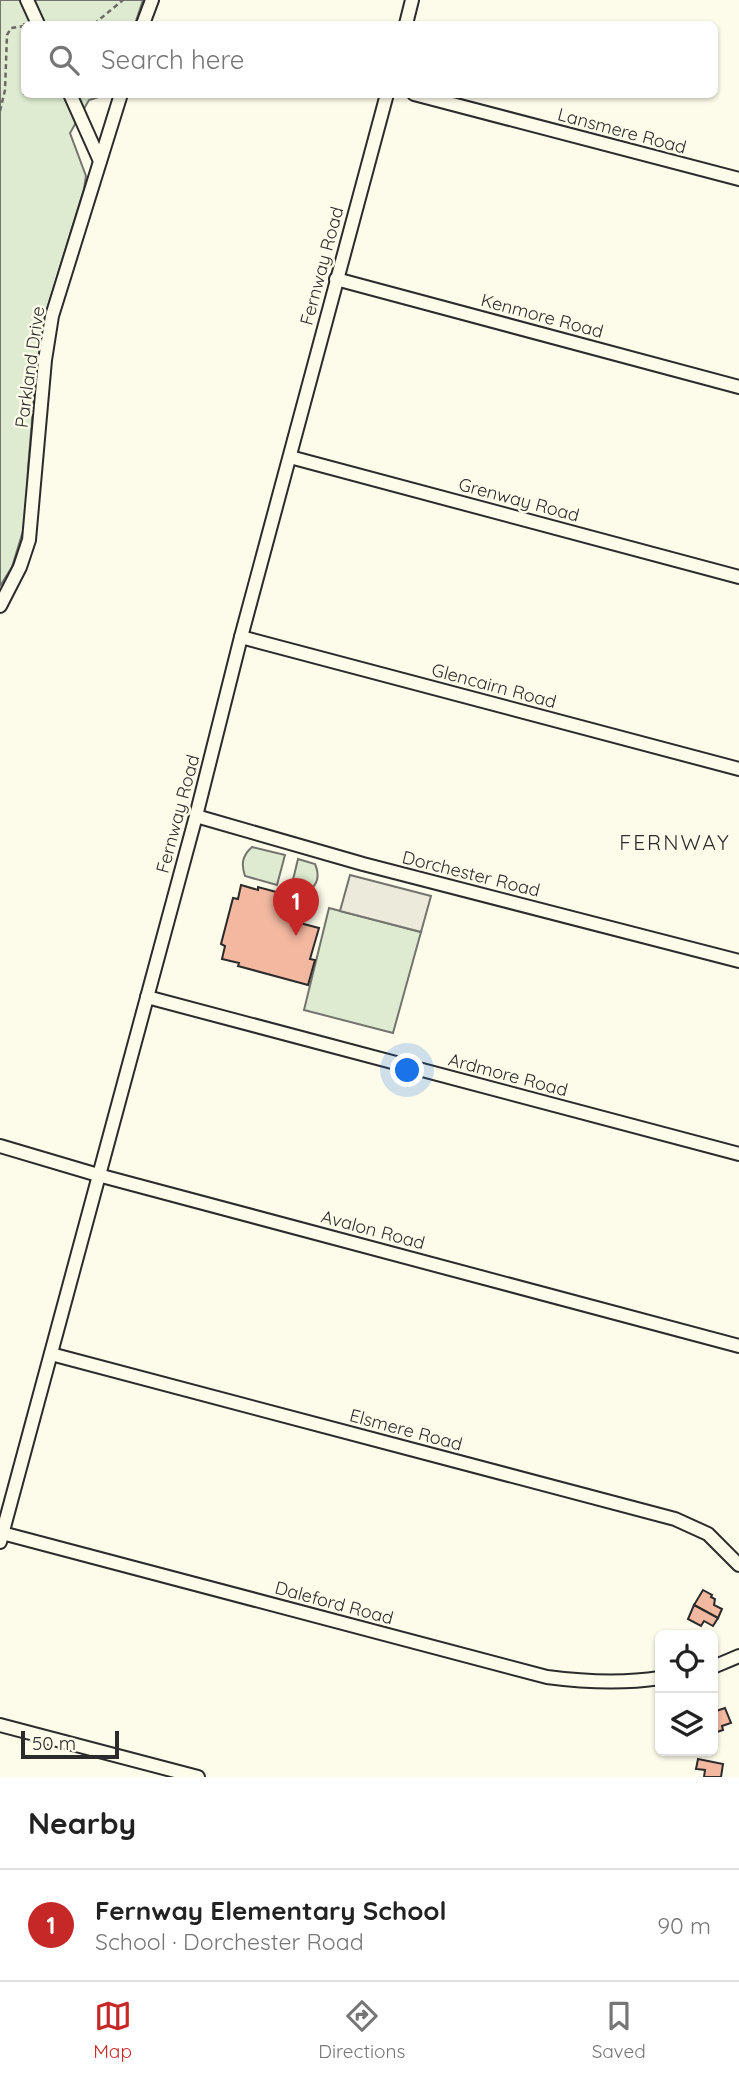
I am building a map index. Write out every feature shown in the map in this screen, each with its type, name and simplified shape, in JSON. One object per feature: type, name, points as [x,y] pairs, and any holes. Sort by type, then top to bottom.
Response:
[{"type":"street","points":[[27,0],[37,21]]},
{"type":"street","points":[[144,21],[152,0]]},
{"type":"street","points":[[407,21],[412,0]]},
{"type":"street","points":[[72,98],[100,161]]},
{"type":"street","name":"Parkland Drive","points":[[0,606],[29,540],[52,316],[120,98]]},
{"type":"street","name":"Fernway Road","points":[[1,1537],[386,98]]},
{"type":"street","name":"Lansmere Road","points":[[429,98],[739,179]]},
{"type":"street","name":"Kenmore Road","points":[[336,279],[739,387]]},
{"type":"street","name":"Grenway Road","points":[[289,457],[739,577]]},
{"type":"street","name":"Glencairn Road","points":[[241,637],[739,769]]},
{"type":"street","name":"Dorchester Road","points":[[196,816],[363,864],[739,961]]},
{"type":"street","name":"Ardmore Road","points":[[147,997],[739,1154]]},
{"type":"street","name":"Avalon Road","points":[[0,1146],[98,1175],[739,1346]]},
{"type":"street","name":"Elsmere Road","points":[[51,1354],[675,1519],[708,1534],[739,1565]]},
{"type":"street","name":"Daleford Road","points":[[1,1537],[547,1677],[591,1683],[655,1679]]},
{"type":"street","points":[[718,1665],[739,1656]]},
{"type":"street","points":[[0,1725],[198,1777]]},
{"type":"path","points":[[98,21],[123,0]]},
{"type":"path","points":[[0,111],[5,90],[7,35],[11,28],[21,26]]},
{"type":"green space","points":[[0,0],[143,0],[136,21],[21,21],[21,98],[95,98],[89,100],[70,133],[86,176],[84,189],[47,310],[35,384],[23,531],[12,567],[0,586]]},
{"type":"green space","points":[[252,847],[285,855],[277,885],[245,876],[243,860]]},
{"type":"green space","points":[[298,859],[315,864],[317,868],[317,880],[308,892],[291,888]]},
{"type":"green space","points":[[329,908],[421,932],[393,1033],[304,1010]]},
{"type":"shaded area","points":[[350,875],[431,896],[421,932],[340,911]]},
{"type":"building","points":[[241,885],[306,900],[300,923],[319,928],[310,959],[315,960],[308,985],[222,959],[225,946],[221,944],[233,898],[238,899]]},
{"type":"building","points":[[703,1590],[715,1599],[714,1605],[722,1609],[718,1618],[694,1605]]},
{"type":"building","points":[[694,1605],[718,1618],[713,1626],[704,1621],[701,1626],[688,1619]]},
{"type":"building","points":[[725,1708],[731,1723],[722,1726],[723,1730],[718,1732],[718,1710]]},
{"type":"building","points":[[698,1759],[723,1764],[721,1777],[704,1777],[705,1770],[696,1769]]},
{"type":"place","name":"Fernway Elementary School","points":[[296,936]]},
{"type":"district","name":"FERNWAY","points":[[675,843]]}]
